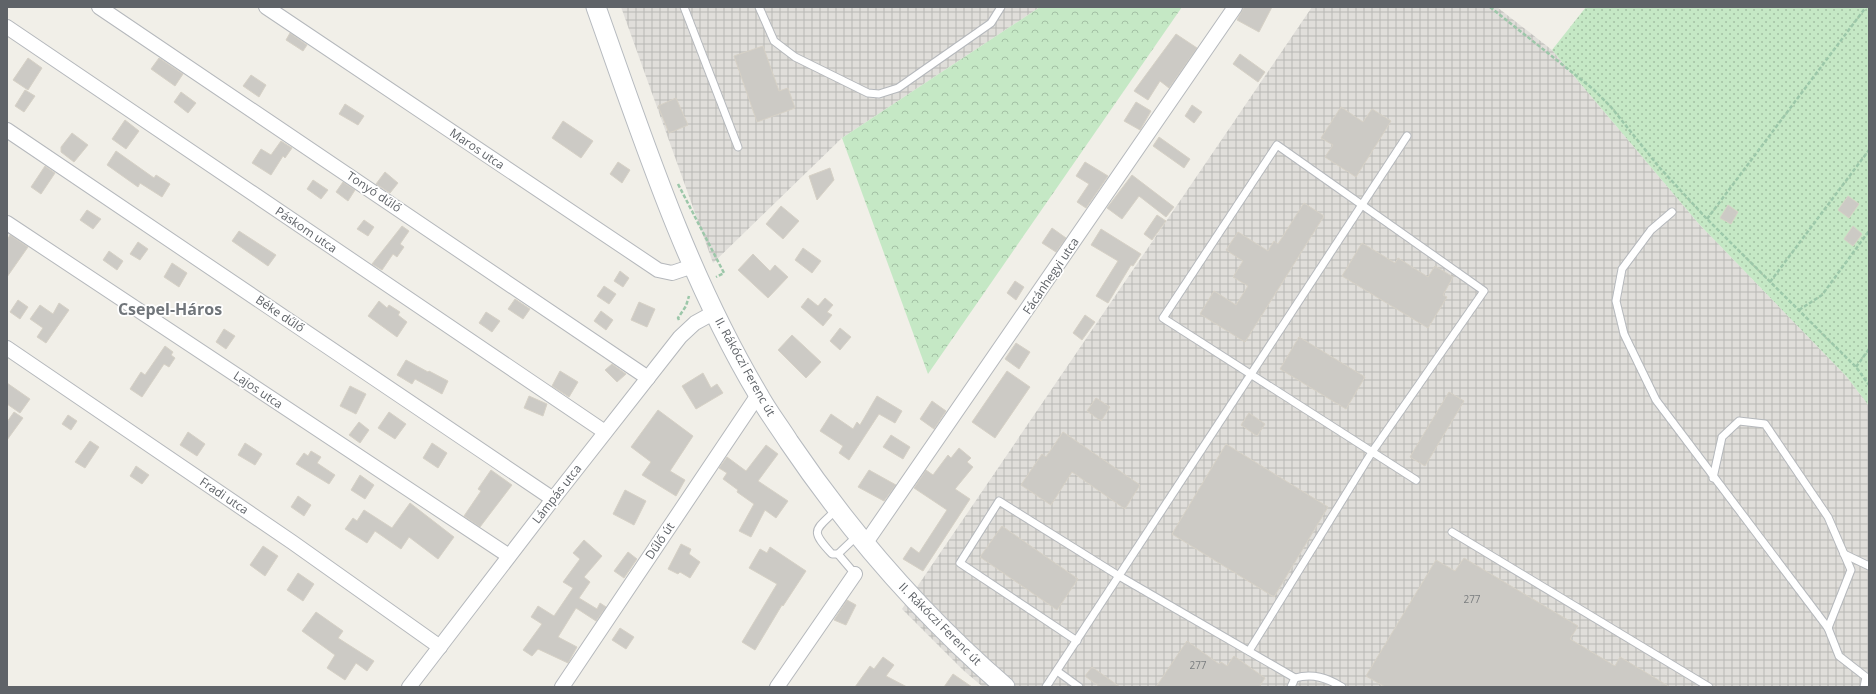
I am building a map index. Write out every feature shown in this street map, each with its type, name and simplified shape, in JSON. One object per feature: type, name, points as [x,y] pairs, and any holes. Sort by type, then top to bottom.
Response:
[{"type":"main road","name":"II. Rákóczi Ferenc út","points":[[596,7],[656,175],[693,266],[758,395],[808,470],[861,540],[908,593],[1005,687]]},
{"type":"street","name":"Tonyó dűlő","points":[[99,7],[648,378]]},
{"type":"street","name":"Maros utca","points":[[266,7],[658,270],[672,273],[679,272],[693,266]]},
{"type":"street","name":"Fácánhegyi utca","points":[[861,540],[1235,7]]},
{"type":"street","name":"Páskom utca","points":[[7,27],[605,432]]},
{"type":"street","name":"Béke dűlő","points":[[7,130],[553,499]]},
{"type":"street","name":"Lajos utca","points":[[7,223],[509,556]]},
{"type":"street","name":"Lámpás utca","points":[[409,687],[648,378],[688,329],[715,312]]},
{"type":"street","name":"Fradi utca","points":[[7,348],[292,542],[440,647]]},
{"type":"street","name":"Dűlő út","points":[[562,687],[758,395]]},
{"type":"street","points":[[777,687],[855,574]]},
{"type":"lane","points":[[684,7],[738,147]]},
{"type":"lane","points":[[758,7],[774,42],[802,60],[868,93],[878,94],[898,88],[991,23],[1001,7]]},
{"type":"lane","points":[[1046,687],[1408,136]]},
{"type":"lane","points":[[1249,651],[1372,452],[1484,291],[1277,145],[1163,318],[1251,374],[1372,452],[1416,480]]},
{"type":"lane","points":[[1672,212],[1651,230],[1622,269],[1616,301],[1624,334],[1656,400],[1713,478],[1785,569],[1828,628],[1839,656],[1867,675],[1864,687]]},
{"type":"lane","points":[[1713,478],[1722,437],[1739,421],[1765,424],[1828,517],[1851,570],[1828,628]]},
{"type":"lane","points":[[1077,640],[960,563],[999,501],[1119,576],[1295,678],[1306,676],[1320,677],[1329,679],[1342,687]]},
{"type":"lane","points":[[838,509],[819,527],[816,533],[817,539],[832,554],[838,554],[861,540]]},
{"type":"lane","points":[[1452,532],[1709,687]]},
{"type":"lane","points":[[838,554],[855,574]]},
{"type":"lane","points":[[1844,554],[1869,566]]},
{"type":"lane","points":[[1057,671],[1080,687]]},
{"type":"lane","points":[[1291,687],[1295,678]]},
{"type":"path","points":[[1490,7],[1593,89],[1611,107],[1659,167],[1707,219],[1856,367],[1869,385]]},
{"type":"path","points":[[1707,219],[1866,7]]},
{"type":"path","points":[[1770,282],[1869,150]]},
{"type":"path","points":[[1799,310],[1822,295],[1869,231]]},
{"type":"path","points":[[1856,367],[1869,349]]},
{"type":"shaded area","points":[[621,7],[1040,7],[842,138],[713,263]]},
{"type":"shaded area","points":[[1312,7],[1497,7],[1552,50],[1699,224],[1847,377],[1869,406],[1869,687],[983,687],[963,670],[902,609]]},
{"type":"green space","points":[[1040,7],[1182,7],[928,374],[842,138]]},
{"type":"green space","points":[[1586,7],[1869,7],[1869,406],[1847,377],[1699,224],[1552,50]]},
{"type":"building","points":[[1244,7],[1272,7],[1259,32],[1237,20]]},
{"type":"building","points":[[290,33],[307,45],[303,51],[286,40]]},
{"type":"building","points":[[1176,34],[1197,48],[1169,88],[1160,81],[1148,100],[1134,91]]},
{"type":"building","points":[[763,46],[779,91],[788,88],[795,108],[757,122],[734,56]]},
{"type":"building","points":[[1240,54],[1265,72],[1258,82],[1233,64]]},
{"type":"building","points":[[28,58],[42,68],[28,90],[13,80]]},
{"type":"building","points":[[159,58],[183,74],[175,86],[151,69]]},
{"type":"building","points":[[251,75],[266,85],[259,97],[243,86]]},
{"type":"building","points":[[25,90],[35,96],[24,112],[15,106]]},
{"type":"building","points":[[181,92],[196,103],[188,113],[174,102]]},
{"type":"building","points":[[676,98],[688,125],[669,133],[658,106]]},
{"type":"building","points":[[1136,102],[1151,111],[1140,130],[1124,121]]},
{"type":"building","points":[[345,104],[364,116],[358,125],[339,114]]},
{"type":"building","points":[[1192,105],[1202,112],[1194,123],[1185,116]]},
{"type":"building","points":[[1341,107],[1363,122],[1372,109],[1391,121],[1356,177],[1325,157],[1333,145],[1321,138]]},
{"type":"building","points":[[125,120],[139,131],[126,149],[112,139]]},
{"type":"building","points":[[563,121],[593,141],[581,158],[552,138]]},
{"type":"building","points":[[72,133],[88,145],[74,162],[61,152],[61,147]]},
{"type":"building","points":[[1159,137],[1190,159],[1184,168],[1153,146]]},
{"type":"building","points":[[281,141],[292,148],[285,158],[283,156],[271,175],[252,163],[261,149],[271,155]]},
{"type":"building","points":[[116,151],[154,178],[156,175],[170,184],[162,197],[140,183],[138,187],[107,165]]},
{"type":"building","points":[[618,162],[630,170],[622,183],[610,174]]},
{"type":"building","points":[[1085,162],[1108,176],[1086,208],[1077,202],[1089,184],[1076,176]]},
{"type":"building","points":[[45,166],[55,173],[41,194],[31,187]]},
{"type":"building","points":[[830,168],[834,180],[817,200],[809,176]]},
{"type":"building","points":[[385,172],[398,183],[390,193],[376,184]]},
{"type":"building","points":[[1132,175],[1174,207],[1166,217],[1139,196],[1122,219],[1107,208]]},
{"type":"building","points":[[313,180],[328,190],[321,199],[307,189]]},
{"type":"building","points":[[343,182],[355,190],[348,201],[336,192]]},
{"type":"building","points":[[1848,196],[1859,204],[1849,218],[1838,210]]},
{"type":"building","points":[[1304,203],[1324,216],[1245,342],[1200,314],[1214,291],[1236,305],[1248,286],[1233,277],[1243,261],[1226,250],[1238,232],[1268,251],[1274,241],[1278,244]]},
{"type":"building","points":[[1728,205],[1738,212],[1731,224],[1720,218]]},
{"type":"building","points":[[781,206],[799,221],[783,239],[766,224]]},
{"type":"building","points":[[87,210],[101,219],[93,229],[80,220]]},
{"type":"building","points":[[1157,215],[1166,221],[1152,240],[1144,234]]},
{"type":"building","points":[[364,220],[374,227],[368,236],[357,229]]},
{"type":"building","points":[[402,226],[409,231],[400,244],[404,247],[397,257],[393,254],[382,270],[372,264]]},
{"type":"building","points":[[1853,226],[1862,234],[1853,246],[1844,239]]},
{"type":"building","points":[[1052,228],[1066,238],[1056,252],[1042,243]]},
{"type":"building","points":[[1101,229],[1141,254],[1133,266],[1131,265],[1108,303],[1096,296],[1118,261],[1091,245]]},
{"type":"building","points":[[239,231],[276,255],[268,266],[232,241]]},
{"type":"building","points":[[10,235],[28,247],[7,277],[7,240]]},
{"type":"building","points":[[138,242],[148,249],[140,260],[130,254]]},
{"type":"building","points":[[1362,243],[1395,263],[1398,258],[1428,277],[1435,266],[1453,277],[1443,295],[1447,297],[1428,328],[1342,276]]},
{"type":"building","points":[[803,248],[821,261],[812,273],[795,260]]},
{"type":"building","points":[[109,251],[123,261],[117,270],[103,260]]},
{"type":"building","points":[[753,254],[770,271],[775,265],[788,277],[768,298],[738,270]]},
{"type":"building","points":[[172,263],[187,273],[179,287],[164,277]]},
{"type":"building","points":[[620,271],[629,278],[623,287],[614,281]]},
{"type":"building","points":[[1015,281],[1024,287],[1016,300],[1007,293]]},
{"type":"building","points":[[604,286],[616,294],[609,304],[597,296]]},
{"type":"building","points":[[808,298],[818,306],[825,298],[833,305],[827,312],[832,315],[823,326],[801,307]]},
{"type":"building","points":[[515,299],[530,309],[523,319],[508,309]]},
{"type":"building","points":[[18,300],[28,307],[20,319],[10,312]]},
{"type":"building","points":[[379,301],[387,308],[389,305],[400,312],[398,315],[407,322],[397,337],[368,316]]},
{"type":"building","points":[[639,302],[655,309],[647,327],[631,320]]},
{"type":"building","points":[[59,303],[69,310],[46,343],[37,337],[43,328],[30,319],[40,305],[53,314]]},
{"type":"building","points":[[601,311],[613,320],[606,330],[594,321]]},
{"type":"building","points":[[486,312],[500,321],[492,332],[479,323]]},
{"type":"building","points":[[1085,315],[1095,322],[1082,340],[1073,333]]},
{"type":"building","points":[[840,328],[851,337],[840,350],[830,341]]},
{"type":"building","points":[[224,329],[235,336],[226,349],[216,342]]},
{"type":"building","points":[[792,335],[821,362],[806,378],[778,350]]},
{"type":"building","points":[[1299,337],[1365,377],[1346,409],[1280,369]]},
{"type":"building","points":[[1016,343],[1030,352],[1019,369],[1005,359]]},
{"type":"building","points":[[165,346],[173,352],[171,355],[175,358],[169,367],[164,364],[142,397],[130,389],[141,372],[145,375]]},
{"type":"building","points":[[406,360],[448,381],[442,394],[415,379],[412,384],[397,375]]},
{"type":"building","points":[[612,364],[626,374],[617,382],[605,370]]},
{"type":"building","points":[[560,371],[578,382],[569,397],[552,386]]},
{"type":"building","points":[[1007,371],[1030,387],[995,438],[972,422]]},
{"type":"building","points":[[703,373],[711,388],[717,384],[723,393],[696,409],[682,386]]},
{"type":"building","points":[[7,383],[30,399],[20,413],[7,404]]},
{"type":"building","points":[[350,386],[366,394],[356,414],[340,406]]},
{"type":"building","points":[[1449,392],[1464,401],[1425,466],[1410,457]]},
{"type":"building","points":[[529,396],[547,404],[543,416],[524,408]]},
{"type":"building","points":[[877,396],[902,411],[895,423],[879,414],[849,460],[839,453],[843,446],[820,431],[831,414],[853,429],[857,422],[860,425]]},
{"type":"building","points":[[1096,398],[1110,407],[1101,421],[1087,411]]},
{"type":"building","points":[[932,401],[946,411],[934,429],[920,419]]},
{"type":"building","points":[[658,410],[693,436],[670,471],[685,480],[676,496],[642,475],[651,462],[631,447]]},
{"type":"building","points":[[14,412],[23,418],[7,440],[7,422]]},
{"type":"building","points":[[389,412],[406,424],[395,439],[378,428]]},
{"type":"building","points":[[1249,413],[1265,424],[1257,436],[1241,425]]},
{"type":"building","points":[[68,415],[77,421],[71,430],[62,424]]},
{"type":"building","points":[[359,422],[369,430],[360,443],[349,435]]},
{"type":"building","points":[[188,432],[205,444],[197,456],[180,445]]},
{"type":"building","points":[[1063,432],[1140,485],[1125,509],[1072,472],[1051,505],[1021,485],[1042,454],[1046,457]]},
{"type":"building","points":[[891,435],[910,447],[903,459],[883,447]]},
{"type":"building","points":[[90,441],[99,447],[85,468],[75,462]]},
{"type":"building","points":[[245,443],[262,454],[255,465],[238,455]]},
{"type":"building","points":[[432,443],[447,453],[438,468],[423,458]]},
{"type":"building","points":[[1226,444],[1328,507],[1274,597],[1172,534]]},
{"type":"building","points":[[766,445],[778,454],[758,481],[788,501],[776,518],[765,510],[751,537],[739,531],[754,504],[737,492],[738,490],[723,479],[727,473],[719,468],[727,457],[746,471]]},
{"type":"building","points":[[959,448],[971,458],[967,462],[973,467],[955,489],[970,499],[923,571],[903,559],[911,547],[919,553],[947,510],[914,488],[926,470],[933,475],[948,455],[951,458]]},
{"type":"building","points":[[311,451],[321,457],[317,463],[335,475],[329,484],[296,464],[304,453],[308,456]]},
{"type":"building","points":[[136,466],[149,475],[142,484],[130,476]]},
{"type":"building","points":[[491,470],[512,485],[480,527],[464,516],[481,491],[478,489]]},
{"type":"building","points":[[869,470],[896,485],[884,501],[858,487]]},
{"type":"building","points":[[360,475],[374,485],[365,499],[351,490]]},
{"type":"building","points":[[625,490],[646,501],[634,525],[613,514]]},
{"type":"building","points":[[298,496],[311,505],[304,516],[291,507]]},
{"type":"building","points":[[410,503],[454,537],[438,559],[409,537],[401,549],[375,531],[367,543],[345,529],[353,518],[357,521],[364,510],[392,528]]},
{"type":"building","points":[[1002,526],[1078,579],[1057,610],[980,557]]},
{"type":"building","points":[[584,540],[602,556],[584,577],[590,582],[579,598],[597,609],[600,603],[606,607],[596,621],[576,608],[558,637],[577,647],[568,663],[538,649],[532,656],[523,650],[542,624],[531,617],[538,606],[554,616],[573,588],[563,582],[580,559],[573,553]]},
{"type":"building","points":[[681,544],[691,549],[689,554],[700,562],[690,578],[680,572],[678,574],[668,569]]},
{"type":"building","points":[[263,546],[278,556],[265,576],[250,565]]},
{"type":"building","points":[[770,547],[806,571],[783,606],[782,605],[755,650],[742,642],[777,584],[749,568],[760,549],[767,553]]},
{"type":"building","points":[[628,552],[637,559],[624,578],[614,571]]},
{"type":"building","points":[[1464,558],[1578,626],[1570,639],[1615,666],[1620,657],[1670,687],[1385,687],[1366,676],[1436,560],[1455,571]]},
{"type":"building","points":[[298,573],[314,584],[303,601],[287,590]]},
{"type":"building","points":[[847,600],[856,605],[846,625],[834,620]]},
{"type":"building","points":[[316,612],[343,631],[338,638],[374,661],[367,671],[356,663],[345,680],[327,668],[335,655],[302,631]]},
{"type":"building","points":[[620,628],[634,637],[626,649],[612,640]]},
{"type":"building","points":[[1187,641],[1219,664],[1221,662],[1227,666],[1234,656],[1265,678],[1259,687],[1156,687]]},
{"type":"building","points":[[883,657],[894,665],[886,676],[907,687],[855,687],[870,666],[874,669]]},
{"type":"building","points":[[1092,667],[1120,687],[1100,687],[1085,676]]},
{"type":"building","points":[[953,674],[972,687],[944,687]]},
{"type":"district","name":"Csepel-Háros","points":[[170,309]]}]
